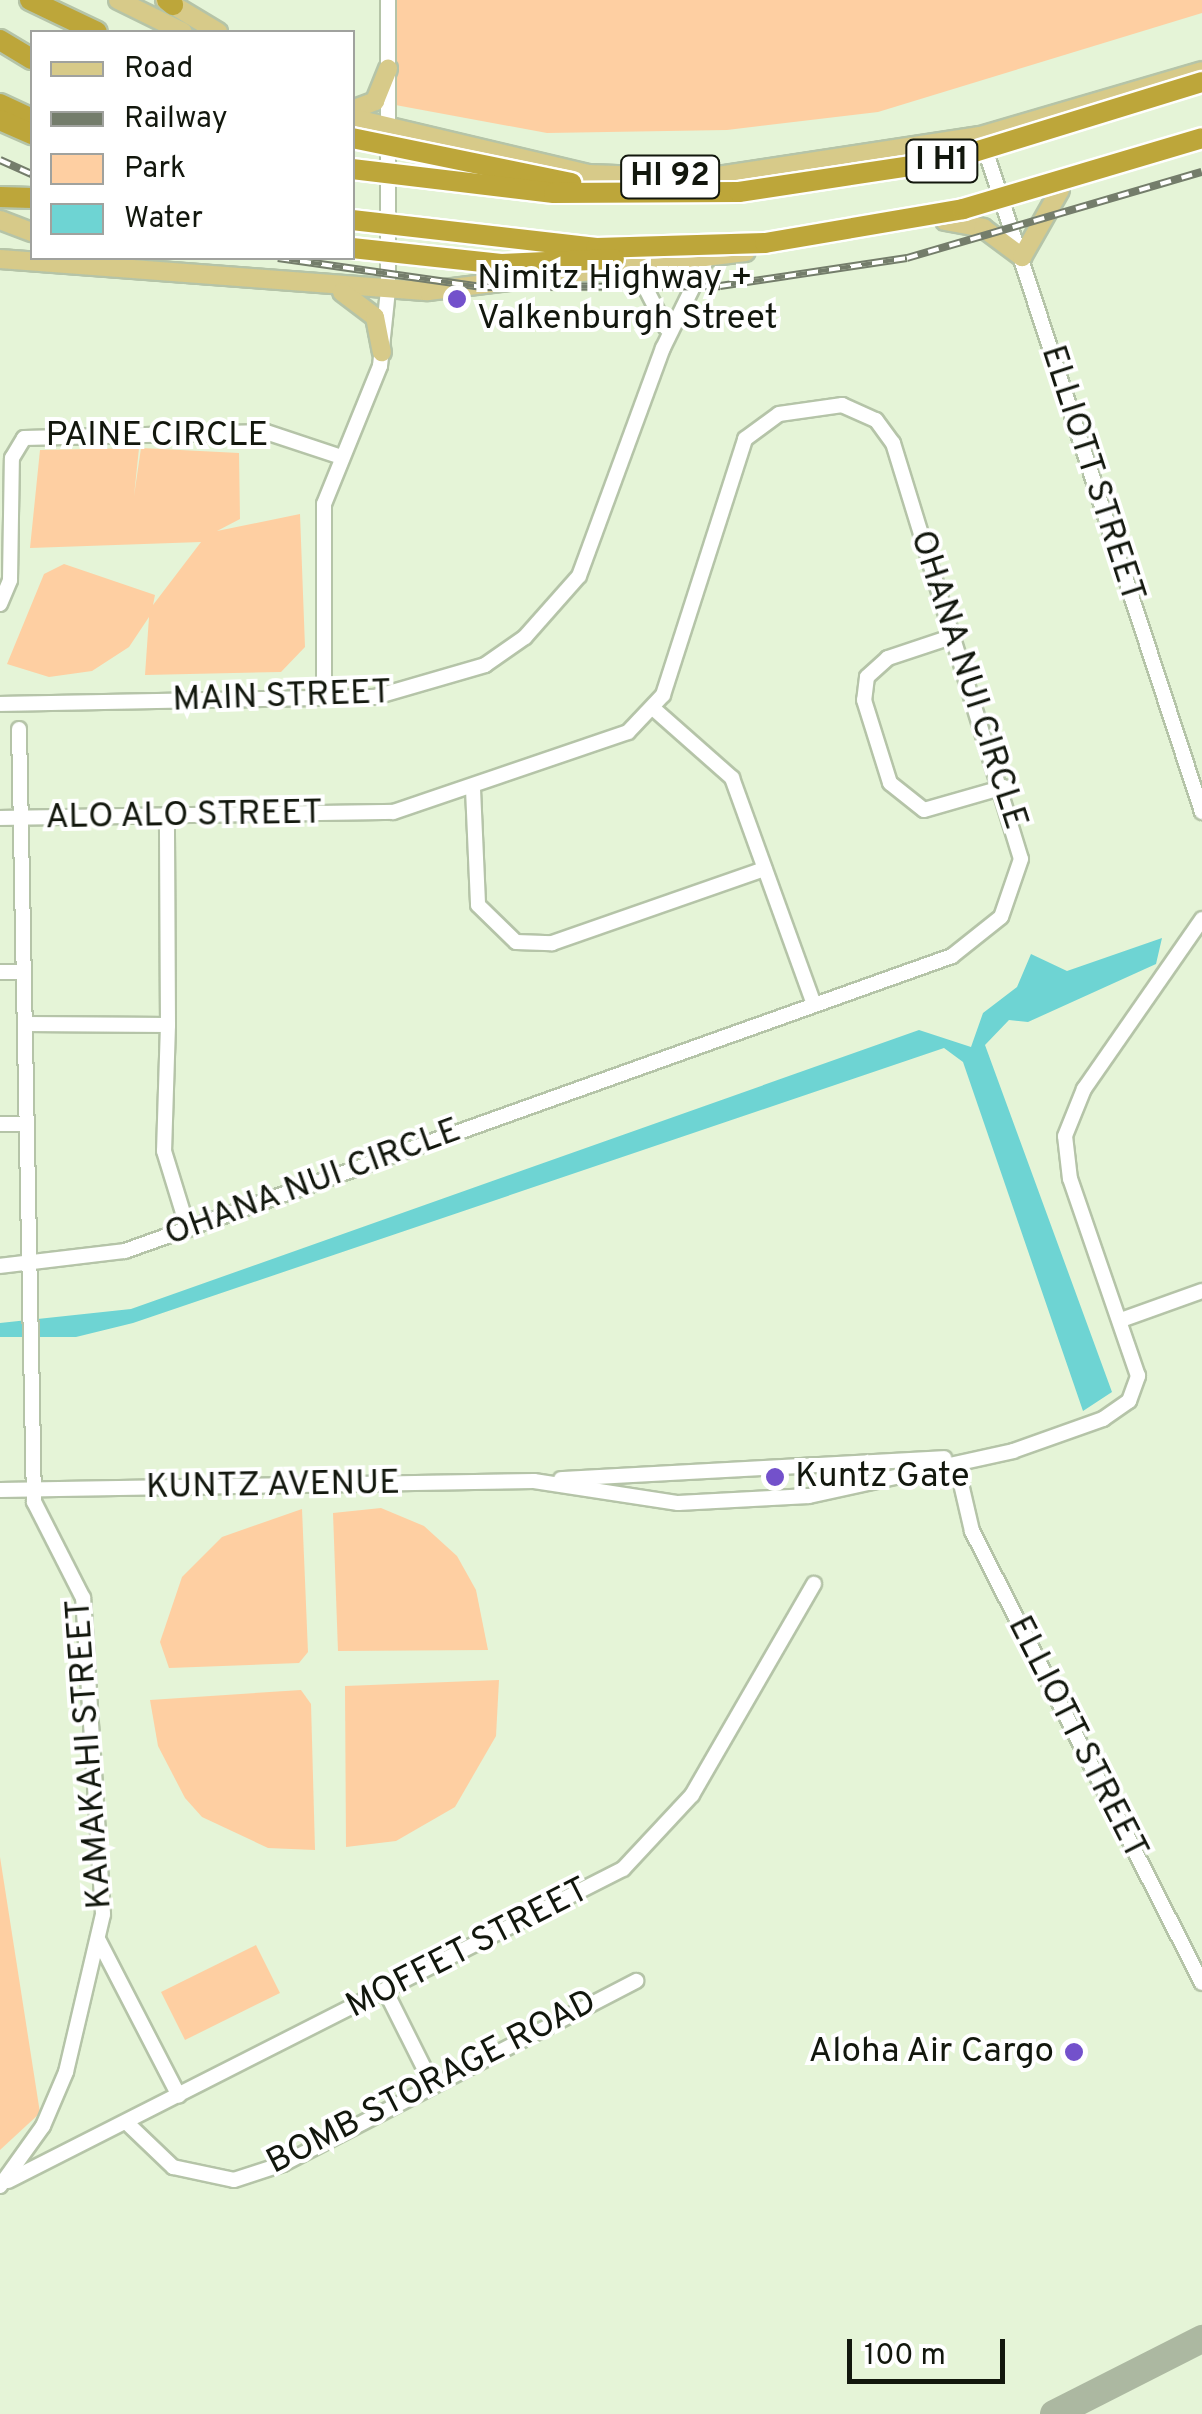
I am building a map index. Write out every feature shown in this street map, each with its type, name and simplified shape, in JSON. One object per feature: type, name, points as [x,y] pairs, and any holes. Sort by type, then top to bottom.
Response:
[{"type":"highway","points":[[30,0],[93,30]]},
{"type":"highway","points":[[0,40],[30,61]]},
{"type":"highway","points":[[0,51],[30,61]]},
{"type":"highway","name":"I H1","points":[[355,169],[497,189],[672,196],[944,161],[1202,82]]},
{"type":"highway","points":[[0,104],[30,118]]},
{"type":"highway","points":[[0,120],[30,133]]},
{"type":"highway","points":[[355,139],[672,196]]},
{"type":"highway","name":"I H1","points":[[355,220],[596,248],[765,243],[963,209],[1202,141]]},
{"type":"highway","points":[[0,197],[30,198]]},
{"type":"highway","points":[[355,248],[541,265],[765,243]]},
{"type":"main road","points":[[118,0],[179,30]]},
{"type":"main road","points":[[168,2],[215,30]]},
{"type":"main road","points":[[355,109],[375,101],[388,68]]},
{"type":"main road","name":"HI 92","points":[[355,119],[391,132],[588,174],[705,178],[980,136],[1202,71]]},
{"type":"main road","name":"HI 92","points":[[0,259],[237,283],[388,290],[708,256],[944,221],[1060,190],[1202,141]]},
{"type":"main road","points":[[944,221],[983,228],[1022,257],[1060,190]]},
{"type":"main road","points":[[0,220],[30,231]]},
{"type":"main road","points":[[130,260],[237,283]]},
{"type":"main road","points":[[338,289],[374,318],[382,352]]},
{"type":"street","points":[[324,698],[322,532],[341,456],[382,352],[388,290],[388,0]]},
{"type":"street","name":"ELLIOTT STREET","points":[[980,136],[1202,812]]},
{"type":"street","name":"MAIN STREET","points":[[0,704],[324,698],[455,679],[555,609],[599,540],[663,348],[708,256]]},
{"type":"street","name":"MAIN STREET","points":[[599,268],[642,282],[660,303],[668,317],[663,348]]},
{"type":"street","name":"OHANA NUI CIRCLE","points":[[0,1266],[28,1267],[96,1259],[188,1229],[952,956],[990,929],[1020,859],[1004,787],[883,427],[842,405],[779,414],[740,447],[654,710]]},
{"type":"street","name":"PAINE CIRCLE","points":[[0,604],[10,580],[12,458],[24,438],[266,432],[341,456]]},
{"type":"street","points":[[954,636],[888,658],[867,677],[864,700],[890,783],[924,810],[1004,787]]},
{"type":"street","points":[[764,869],[552,943],[516,942],[478,904],[473,789],[612,739],[654,710],[725,767],[764,869],[814,1005]]},
{"type":"street","name":"KAMAKAHI STREET","points":[[2,2185],[66,2072],[100,1940],[83,1598],[40,1523],[34,1491],[19,728]]},
{"type":"street","name":"ALO ALO STREET","points":[[0,818],[368,814],[473,789]]},
{"type":"street","points":[[167,816],[164,1151],[188,1229]]},
{"type":"street","points":[[960,1459],[1037,1444],[1123,1407],[1138,1376],[1066,1168],[1066,1136],[1084,1089],[1202,919]]},
{"type":"street","points":[[0,972],[23,972]]},
{"type":"street","points":[[26,1024],[168,1025]]},
{"type":"street","points":[[0,1124],[26,1124]]},
{"type":"street","points":[[1121,1320],[1202,1291]]},
{"type":"street","name":"KUNTZ AVENUE","points":[[0,1490],[546,1481],[960,1459]]},
{"type":"street","name":"KUNTZ AVENUE","points":[[546,1481],[678,1503],[809,1496],[960,1459]]},
{"type":"street","name":"ELLIOTT STREET","points":[[962,1488],[972,1531],[1202,1984]]},
{"type":"street","name":"MOFFET STREET","points":[[2,2185],[622,1870],[658,1838],[814,1584]]},
{"type":"street","points":[[100,1940],[178,2096]]},
{"type":"street","name":"BOMB STORAGE ROAD","points":[[127,2123],[173,2167],[234,2180],[283,2164],[432,2082],[636,1981]]},
{"type":"street","points":[[386,1992],[432,2082]]},
{"type":"green space","points":[[388,0],[1202,0],[1202,13],[878,112],[727,130],[547,133],[390,104]]},
{"type":"green space","points":[[139,448],[134,496],[141,448],[239,453],[240,519],[217,531],[300,514],[305,647],[281,672],[145,675],[149,617],[129,647],[92,671],[49,677],[7,664],[44,574],[64,564],[155,595],[153,605],[201,542],[30,548],[40,450]]},
{"type":"green space","points":[[381,1508],[424,1526],[457,1556],[476,1590],[488,1650],[338,1651],[333,1513]]},
{"type":"green space","points":[[302,1509],[308,1652],[299,1663],[169,1668],[160,1642],[182,1577],[222,1537]]},
{"type":"green space","points":[[499,1680],[496,1736],[455,1807],[396,1841],[346,1847],[345,1686]]},
{"type":"green space","points":[[301,1690],[311,1704],[315,1850],[268,1848],[202,1817],[185,1798],[158,1746],[150,1700]]},
{"type":"green space","points":[[0,1857],[40,2113],[0,2150]]},
{"type":"green space","points":[[256,1945],[280,1993],[185,2040],[161,1992]]},
{"type":"water","points":[[1162,938],[1156,964],[1028,1022],[1009,1020],[985,1045],[1112,1392],[1083,1411],[963,1062],[944,1048],[133,1323],[76,1337],[0,1337],[0,1323],[131,1309],[919,1030],[971,1047],[983,1013],[1017,987],[1031,954],[1067,971]]},
{"type":"taxiway","points":[[1054,2414],[1202,2339]]},
{"type":"railway","points":[[0,160],[30,173]]},
{"type":"railway","points":[[292,260],[482,287],[720,286],[907,258],[1202,172]]},
{"type":"place","name":"Nimitz Highway + Valkenburgh Street","points":[[457,299]]},
{"type":"place","name":"Kuntz Gate","points":[[775,1477]]},
{"type":"place","name":"Aloha Air Cargo","points":[[1074,2052]]}]
